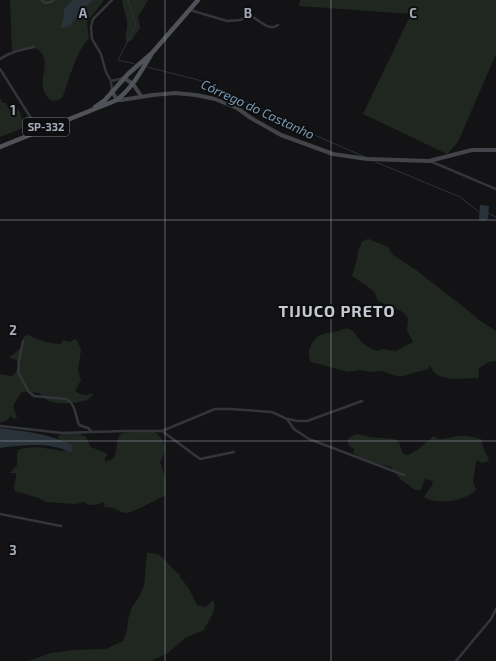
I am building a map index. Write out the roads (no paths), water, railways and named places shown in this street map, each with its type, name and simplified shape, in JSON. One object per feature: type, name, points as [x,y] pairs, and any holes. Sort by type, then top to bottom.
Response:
[{"type":"main road","name":"SP-332","points":[[92,109],[105,100],[124,78],[152,53],[198,0]]},
{"type":"main road","name":"SP-332","points":[[0,147],[117,100],[133,84],[152,53]]},
{"type":"main road","points":[[124,78],[133,84],[141,96]]},
{"type":"main road","points":[[112,92],[117,100],[175,93],[215,99],[238,108],[251,118],[281,135],[333,154],[367,159],[429,161],[472,150],[496,149]]},
{"type":"street","points":[[41,0],[46,3],[54,0]]},
{"type":"street","points":[[112,0],[93,19],[90,27],[92,39],[101,54],[106,72],[111,81],[112,92]]},
{"type":"street","points":[[189,10],[227,21],[251,16],[271,27],[278,25]]},
{"type":"street","points":[[0,59],[6,55],[34,47]]},
{"type":"street","points":[[0,70],[30,117],[37,125],[41,126],[55,124]]},
{"type":"street","points":[[111,81],[124,78]]},
{"type":"street","points":[[30,117],[31,134]]},
{"type":"street","points":[[429,161],[496,188]]},
{"type":"street","points":[[23,340],[18,372],[29,392],[34,396],[66,398],[70,400],[75,409],[79,425],[88,428],[92,432]]},
{"type":"street","points":[[0,426],[62,433],[162,431],[223,408],[265,411],[287,419],[307,421],[362,401]]},
{"type":"street","points":[[287,419],[294,429],[309,439],[404,475]]},
{"type":"street","points":[[162,431],[200,459],[234,452]]},
{"type":"street","points":[[0,514],[61,526]]},
{"type":"street","points":[[456,661],[491,619],[496,609]]},
{"type":"waterway","name":"Córrego do Castanho","points":[[128,0],[136,25],[118,60],[135,64]]},
{"type":"waterway","name":"Córrego do Castanho","points":[[147,67],[210,83],[289,124],[365,157]]},
{"type":"waterway","name":"Córrego do Castanho","points":[[376,162],[460,197],[479,212]]},
{"type":"waterway","name":"Córrego do Castanho","points":[[488,213],[496,217]]},
{"type":"district","name":"TIJUCO PRETO","points":[[337,311]]}]
